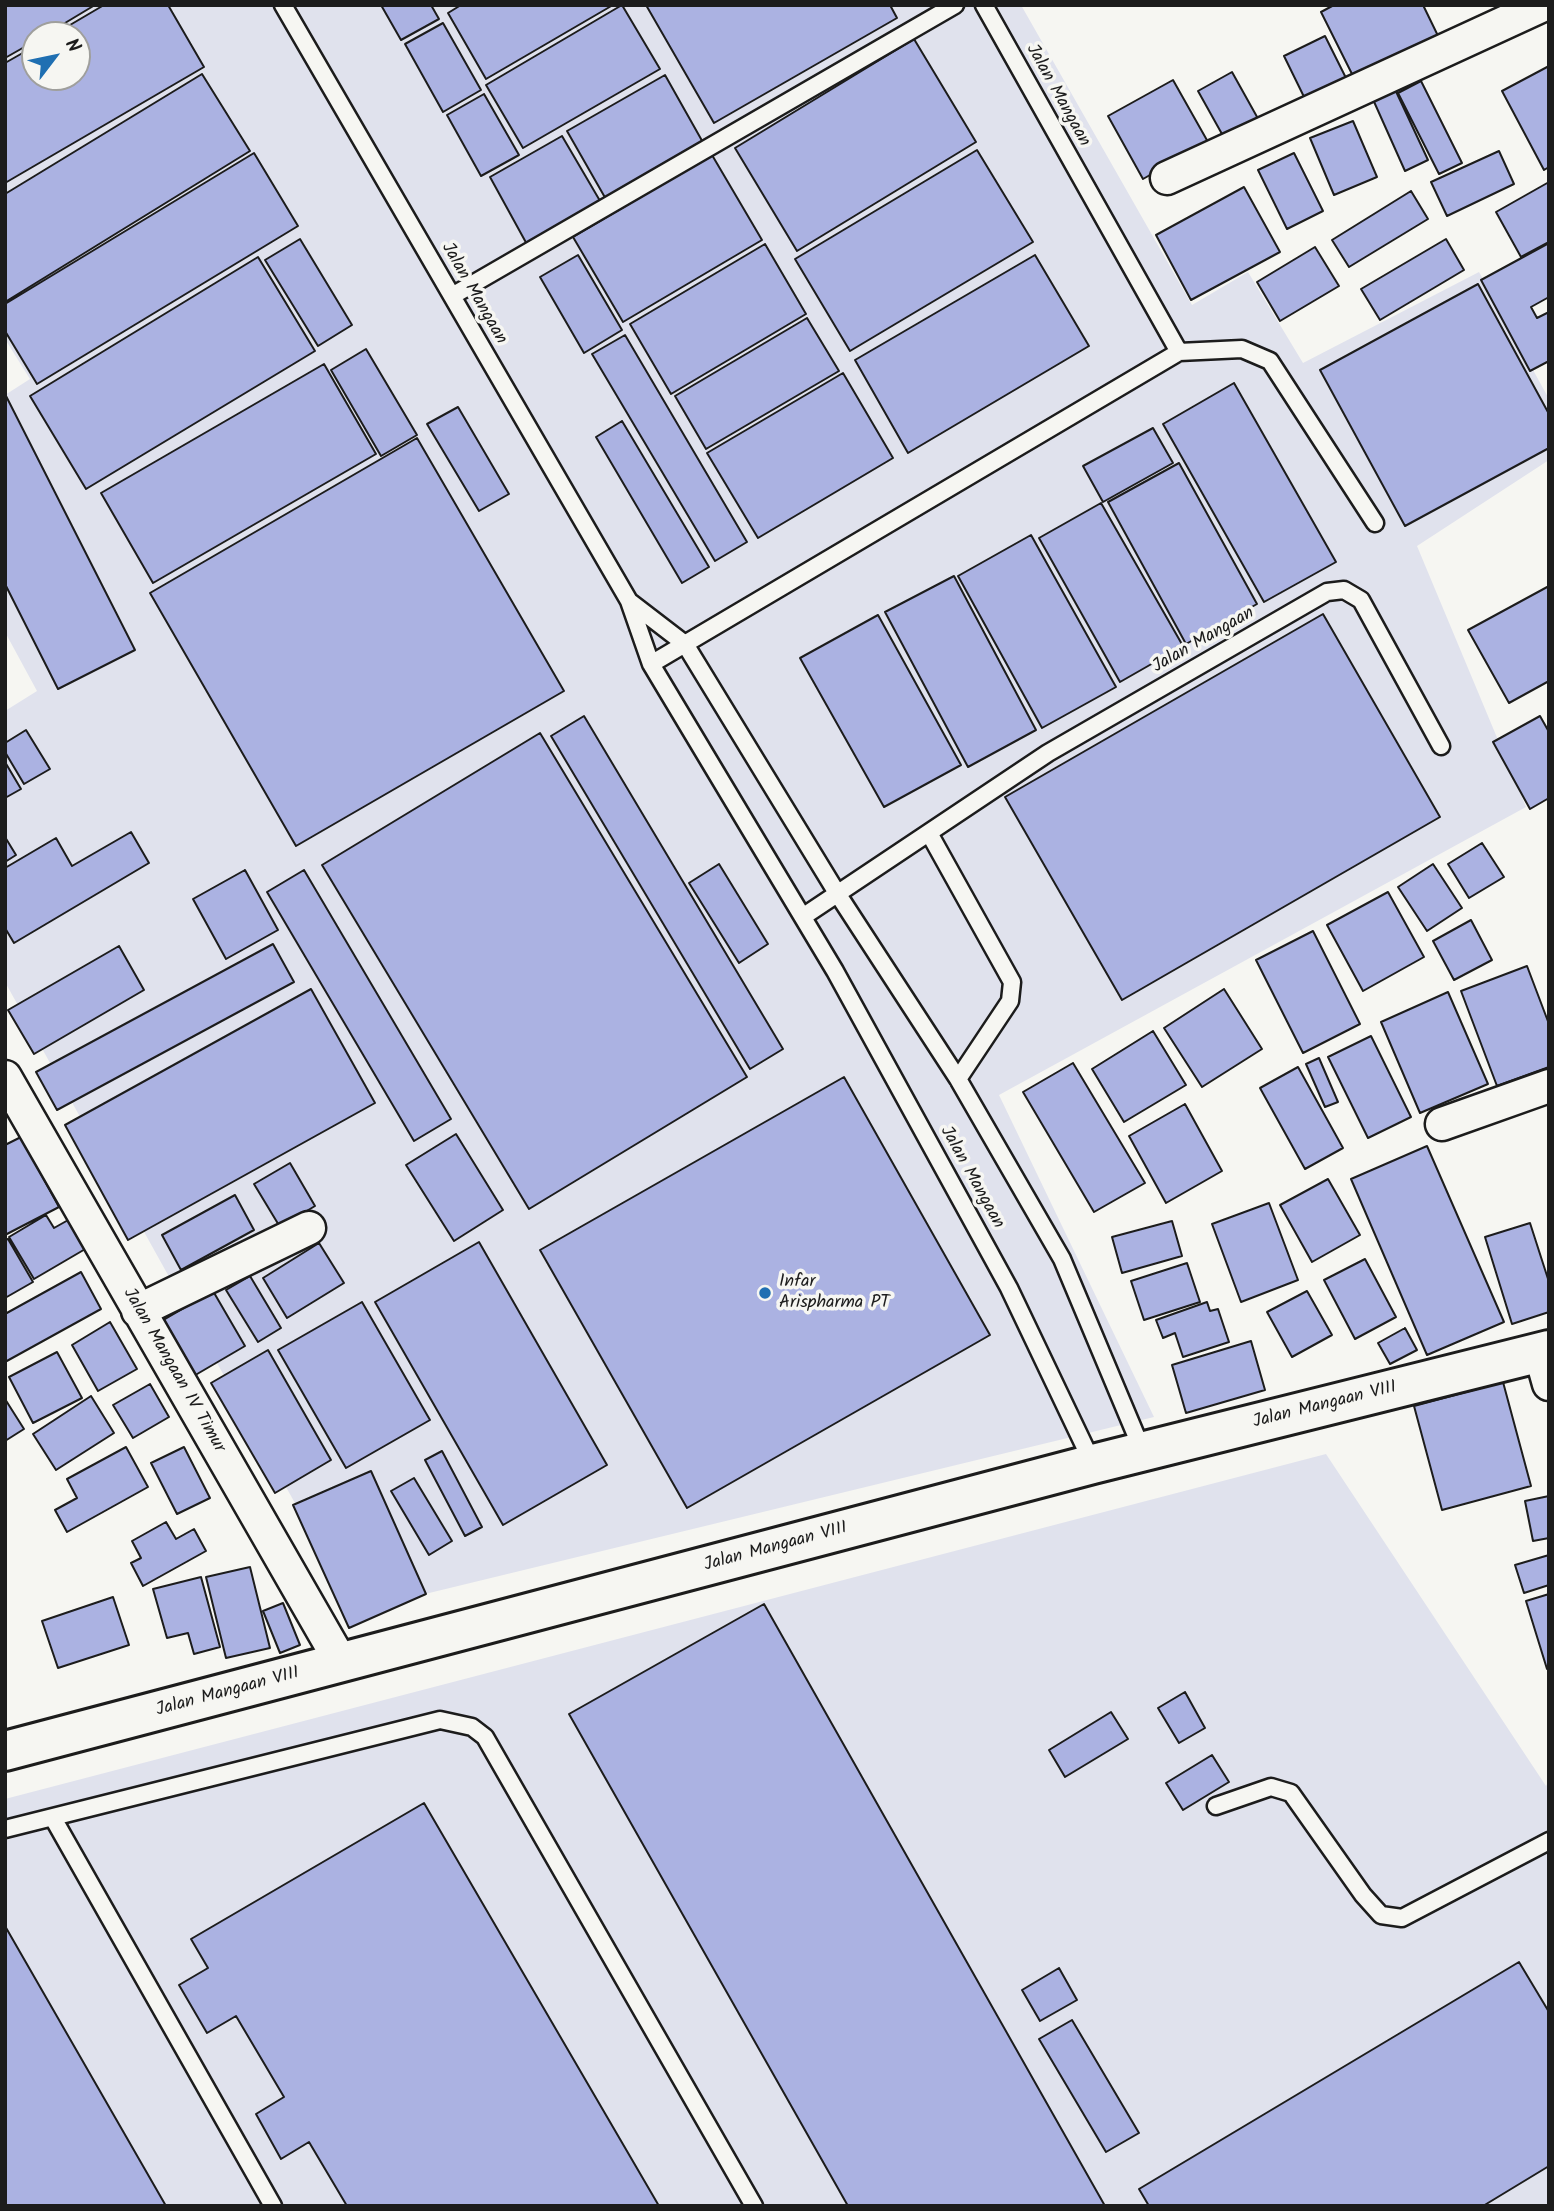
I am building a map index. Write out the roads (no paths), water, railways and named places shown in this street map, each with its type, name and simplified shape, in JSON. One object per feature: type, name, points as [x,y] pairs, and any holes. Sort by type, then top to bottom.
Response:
[{"type":"street","points":[[1167,178],[1543,5]]},
{"type":"street","name":"Jalan Mangaan IV Timur","points":[[5,1077],[342,1664]]},
{"type":"street","points":[[1442,1124],[1549,1086]]},
{"type":"street","points":[[138,1311],[309,1228]]},
{"type":"street","name":"Jalan Mangaan VIII","points":[[5,1751],[1093,1464],[1546,1362]]},
{"type":"lane","name":"Jalan Mangaan","points":[[283,5],[629,601],[651,664],[804,916],[1009,1288],[1093,1464]]},
{"type":"lane","points":[[452,296],[955,5]]},
{"type":"lane","name":"Jalan Mangaan","points":[[984,5],[1180,352]]},
{"type":"lane","points":[[651,664],[1180,352],[1242,349],[1270,361],[1375,523]]},
{"type":"lane","name":"Jalan Mangaan","points":[[804,916],[1048,753],[1327,592],[1344,590],[1362,600],[1441,746]]},
{"type":"lane","name":"Jalan Mangaan","points":[[629,601],[685,644],[837,893]]},
{"type":"lane","points":[[929,832],[1012,982],[1010,1001],[958,1079]]},
{"type":"lane","points":[[837,893],[958,1079],[1062,1259],[1143,1452]]},
{"type":"lane","points":[[5,1829],[440,1720],[472,1727],[485,1738],[754,2206]]},
{"type":"lane","points":[[1216,1806],[1271,1787],[1291,1793],[1363,1895],[1381,1915],[1402,1919],[1549,1841]]},
{"type":"lane","points":[[53,1818],[273,2206]]},
{"type":"place","name":"Infar Arispharma PT","points":[[765,1293]]}]
